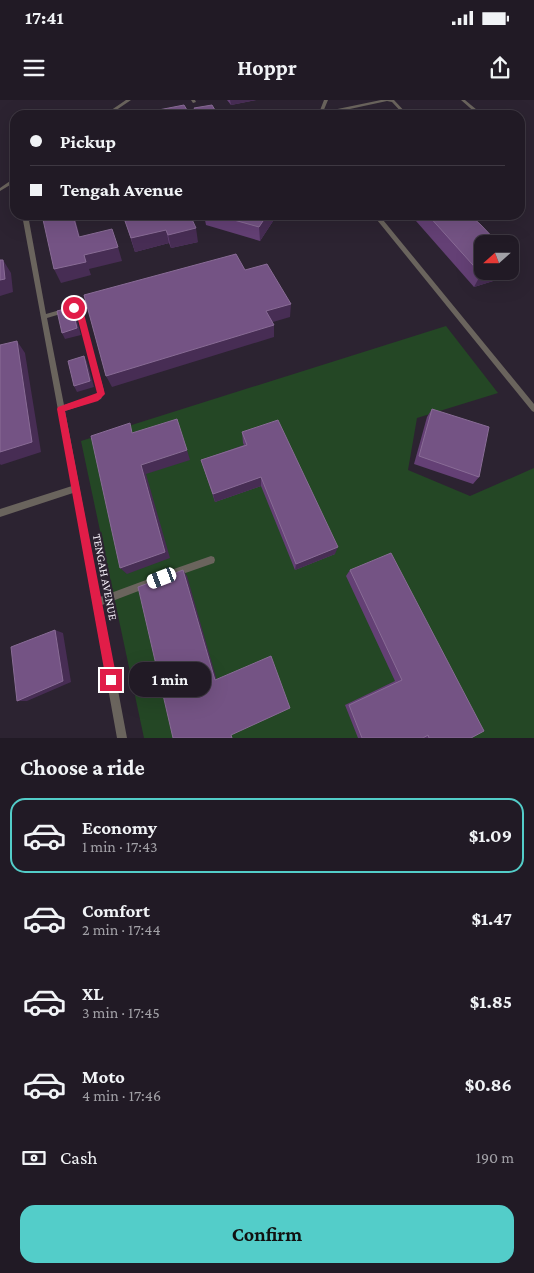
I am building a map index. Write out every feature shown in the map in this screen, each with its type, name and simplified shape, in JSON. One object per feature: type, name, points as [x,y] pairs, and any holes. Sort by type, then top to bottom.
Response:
[{"type":"lane","points":[[114,110],[129,100]]},
{"type":"lane","points":[[339,110],[387,100],[394,102],[401,110]]},
{"type":"lane","points":[[464,100],[475,110]]},
{"type":"lane","name":"TENGAH AVENUE","points":[[26,220],[122,738]]},
{"type":"lane","points":[[380,220],[534,409]]},
{"type":"lane","points":[[44,317],[74,308],[79,310],[101,392],[99,397],[61,409]]},
{"type":"lane","points":[[0,513],[76,488]]},
{"type":"lane","points":[[167,576],[211,560]]},
{"type":"lane","points":[[97,602],[158,580]]},
{"type":"green space","points":[[446,326],[498,393],[417,418],[408,470],[470,496],[534,468],[534,738],[144,738],[81,441]]},
{"type":"building","points":[[184,105],[187,110],[158,110]]},
{"type":"building","points":[[212,105],[215,110],[195,110],[194,108]]},
{"type":"building","points":[[43,220],[74,220],[79,237],[112,229],[118,247],[84,255],[86,262],[54,269]]},
{"type":"building","points":[[192,220],[196,228],[168,235],[166,230],[131,238],[125,221]]},
{"type":"building","points":[[234,220],[264,220],[259,227]]},
{"type":"building","points":[[432,220],[476,220],[490,235],[474,235],[474,266]]},
{"type":"building","points":[[236,254],[245,270],[267,264],[291,304],[266,311],[274,325],[106,376],[84,295]]},
{"type":"building","points":[[0,260],[3,260],[5,279],[0,280]]},
{"type":"building","points":[[72,307],[77,328],[62,333],[57,311]]},
{"type":"building","points":[[17,341],[32,442],[0,452],[0,345]]},
{"type":"building","points":[[84,356],[90,381],[74,386],[68,361]]},
{"type":"building","points":[[432,409],[489,427],[479,477],[419,456]]},
{"type":"building","points":[[177,419],[187,450],[141,465],[165,552],[120,568],[91,436],[130,423],[132,433]]},
{"type":"building","points":[[278,420],[338,547],[296,564],[261,477],[213,494],[201,460],[247,445],[242,432]]},
{"type":"building","points":[[391,553],[484,731],[471,738],[429,738],[428,735],[423,738],[362,738],[349,705],[402,680],[350,570]]},
{"type":"building","points":[[183,570],[215,680],[271,656],[290,708],[231,735],[232,738],[173,738],[138,587]]},
{"type":"building","points":[[55,630],[63,681],[17,701],[11,647]]},
{"type":"route","points":[[74,308],[79,310],[101,394],[95,399],[61,409],[111,680]]}]
